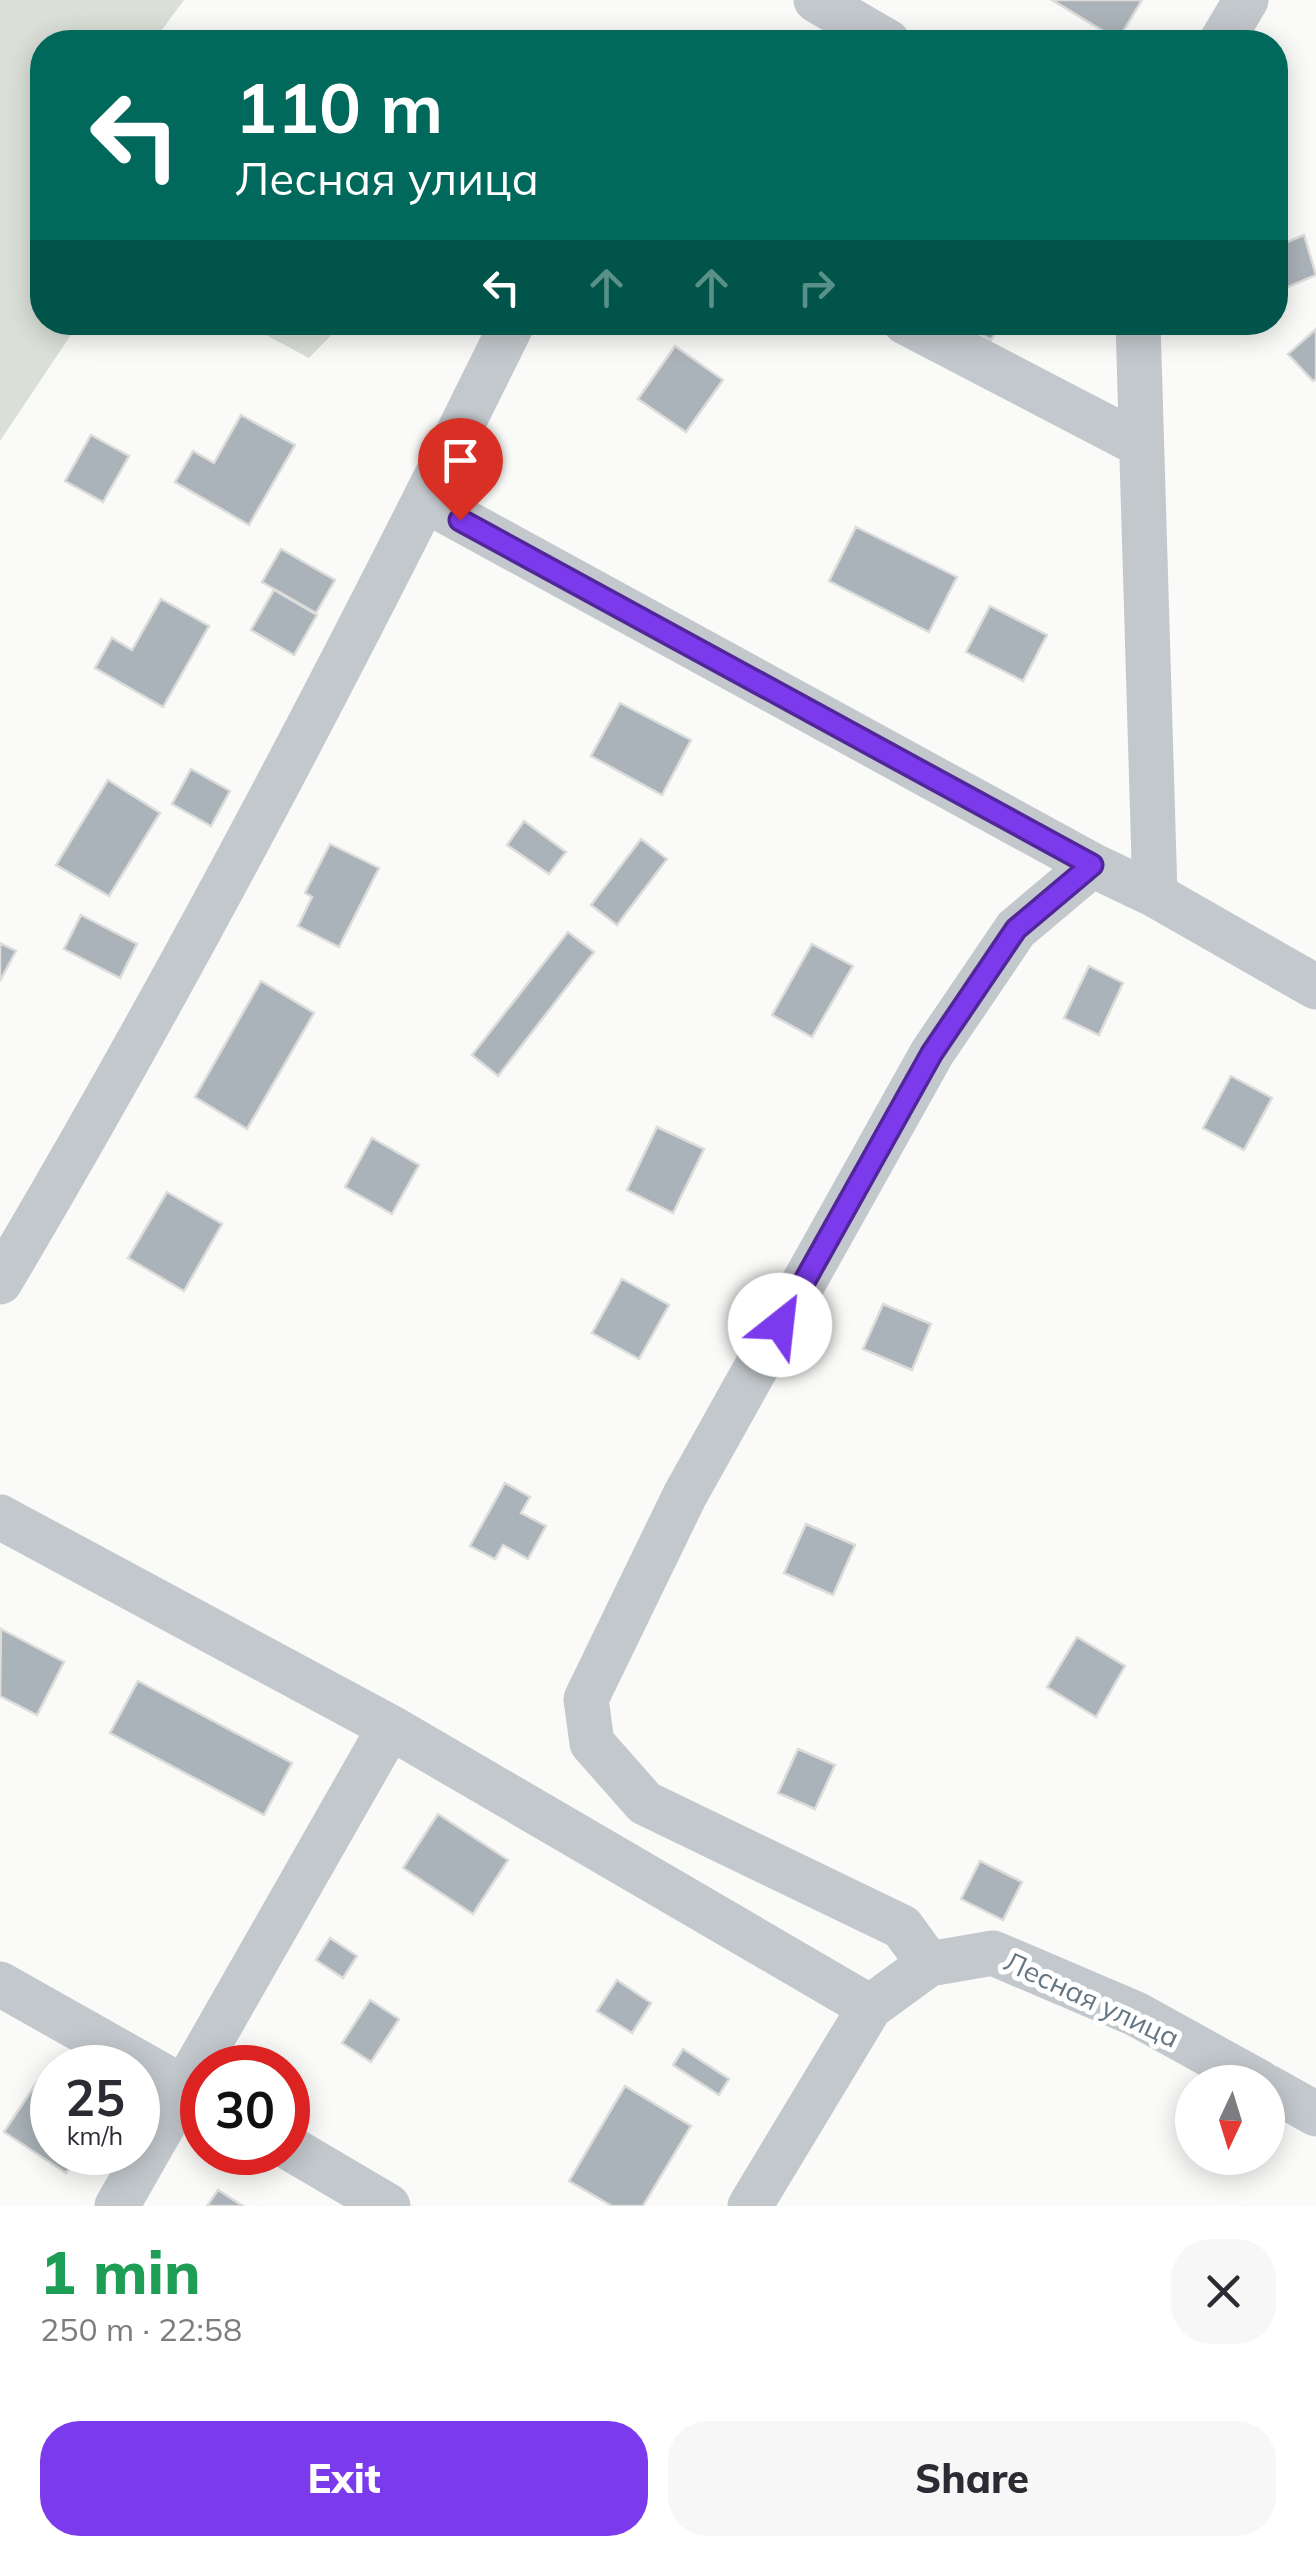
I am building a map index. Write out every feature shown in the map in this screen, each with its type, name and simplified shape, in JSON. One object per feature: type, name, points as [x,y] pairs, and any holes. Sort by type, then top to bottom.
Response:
[{"type":"street","points":[[816,0],[867,30]]},
{"type":"street","points":[[1228,30],[1246,0]]},
{"type":"street","points":[[0,1282],[136,1052],[426,500],[506,335]]},
{"type":"street","points":[[930,335],[1141,445]]},
{"type":"street","points":[[1138,335],[1155,894]]},
{"type":"street","points":[[426,500],[1092,865],[1155,894],[1316,987]]},
{"type":"street","points":[[929,1964],[902,1927],[645,1803],[592,1743],[586,1699],[684,1495],[932,1053],[1016,929],[1092,865]]},
{"type":"street","points":[[0,1517],[390,1728],[870,2007],[750,2206]]},
{"type":"street","points":[[218,2045],[390,1728]]},
{"type":"street","name":"Лесная улица","points":[[870,2007],[929,1964],[993,1953],[1136,2014],[1229,2065]]},
{"type":"street","points":[[0,1984],[180,2085]]},
{"type":"street","points":[[1285,2097],[1316,2114]]},
{"type":"street","points":[[117,2206],[180,2112]]},
{"type":"street","points":[[310,2160],[388,2206]]},
{"type":"shaded area","points":[[0,0],[184,0],[162,30],[30,30],[30,335],[71,335],[0,441]]},
{"type":"shaded area","points":[[266,335],[331,335],[309,358]]},
{"type":"building","points":[[1052,0],[1142,0],[1124,30],[1102,30]]},
{"type":"building","points":[[1304,235],[1316,275],[1288,287],[1288,242]]},
{"type":"building","points":[[1316,329],[1316,379],[1313,381],[1288,354]]},
{"type":"building","points":[[675,346],[723,380],[686,432],[638,399]]},
{"type":"building","points":[[241,415],[295,445],[249,525],[175,482],[193,451],[214,463]]},
{"type":"building","points":[[91,435],[129,456],[103,502],[65,481]]},
{"type":"building","points":[[856,527],[957,577],[929,632],[829,581]]},
{"type":"building","points":[[281,549],[335,580],[316,613],[262,582]]},
{"type":"building","points":[[274,590],[317,615],[294,655],[251,630]]},
{"type":"building","points":[[161,599],[209,626],[163,707],[95,668],[112,638],[132,650]]},
{"type":"building","points":[[990,606],[1047,635],[1023,681],[966,652]]},
{"type":"building","points":[[620,703],[691,740],[662,795],[591,756]]},
{"type":"building","points":[[191,769],[230,791],[211,826],[172,804]]},
{"type":"building","points":[[108,780],[160,813],[109,896],[56,865]]},
{"type":"building","points":[[524,821],[566,852],[549,874],[507,845]]},
{"type":"building","points":[[641,839],[667,859],[617,925],[591,905]]},
{"type":"building","points":[[330,844],[379,868],[339,947],[298,926],[312,897],[305,893]]},
{"type":"building","points":[[81,915],[137,944],[120,978],[64,949]]},
{"type":"building","points":[[568,932],[594,952],[498,1076],[472,1055]]},
{"type":"building","points":[[0,943],[16,951],[0,981]]},
{"type":"building","points":[[812,944],[853,966],[812,1037],[772,1015]]},
{"type":"building","points":[[1089,966],[1123,983],[1099,1035],[1064,1018]]},
{"type":"building","points":[[261,981],[314,1013],[247,1129],[195,1097]]},
{"type":"building","points":[[1231,1076],[1272,1098],[1244,1150],[1203,1128]]},
{"type":"building","points":[[657,1127],[704,1149],[673,1213],[627,1190]]},
{"type":"building","points":[[372,1138],[419,1165],[392,1214],[345,1187]]},
{"type":"building","points":[[167,1192],[222,1224],[184,1291],[128,1258]]},
{"type":"building","points":[[622,1279],[669,1305],[639,1359],[592,1333]]},
{"type":"building","points":[[883,1304],[931,1324],[912,1370],[863,1349]]},
{"type":"building","points":[[505,1483],[530,1497],[521,1513],[546,1526],[528,1559],[503,1545],[495,1559],[470,1546]]},
{"type":"building","points":[[806,1524],[855,1545],[833,1595],[784,1573]]},
{"type":"building","points":[[1,1629],[64,1662],[37,1715],[0,1696]]},
{"type":"building","points":[[1077,1637],[1125,1666],[1096,1717],[1047,1687]]},
{"type":"building","points":[[138,1681],[292,1763],[264,1815],[110,1733]]},
{"type":"building","points":[[798,1749],[835,1765],[815,1809],[778,1793]]},
{"type":"building","points":[[438,1814],[508,1860],[473,1914],[403,1868]]},
{"type":"building","points":[[980,1861],[1022,1882],[1003,1920],[961,1899]]},
{"type":"building","points":[[330,1938],[357,1956],[343,1978],[316,1960]]},
{"type":"building","points":[[617,1980],[651,2003],[632,2033],[597,2011]]},
{"type":"building","points":[[370,2000],[399,2019],[371,2062],[342,2043]]},
{"type":"building","points":[[683,2049],[729,2079],[719,2095],[673,2065]]},
{"type":"building","points":[[625,2086],[691,2126],[643,2206],[612,2206],[569,2181]]},
{"type":"building","points":[[30,2093],[30,2149],[4,2132]]},
{"type":"building","points":[[218,2190],[243,2206],[207,2206]]},
{"type":"route","points":[[460,520],[1092,865],[1016,929],[932,1053],[780,1325]]}]
